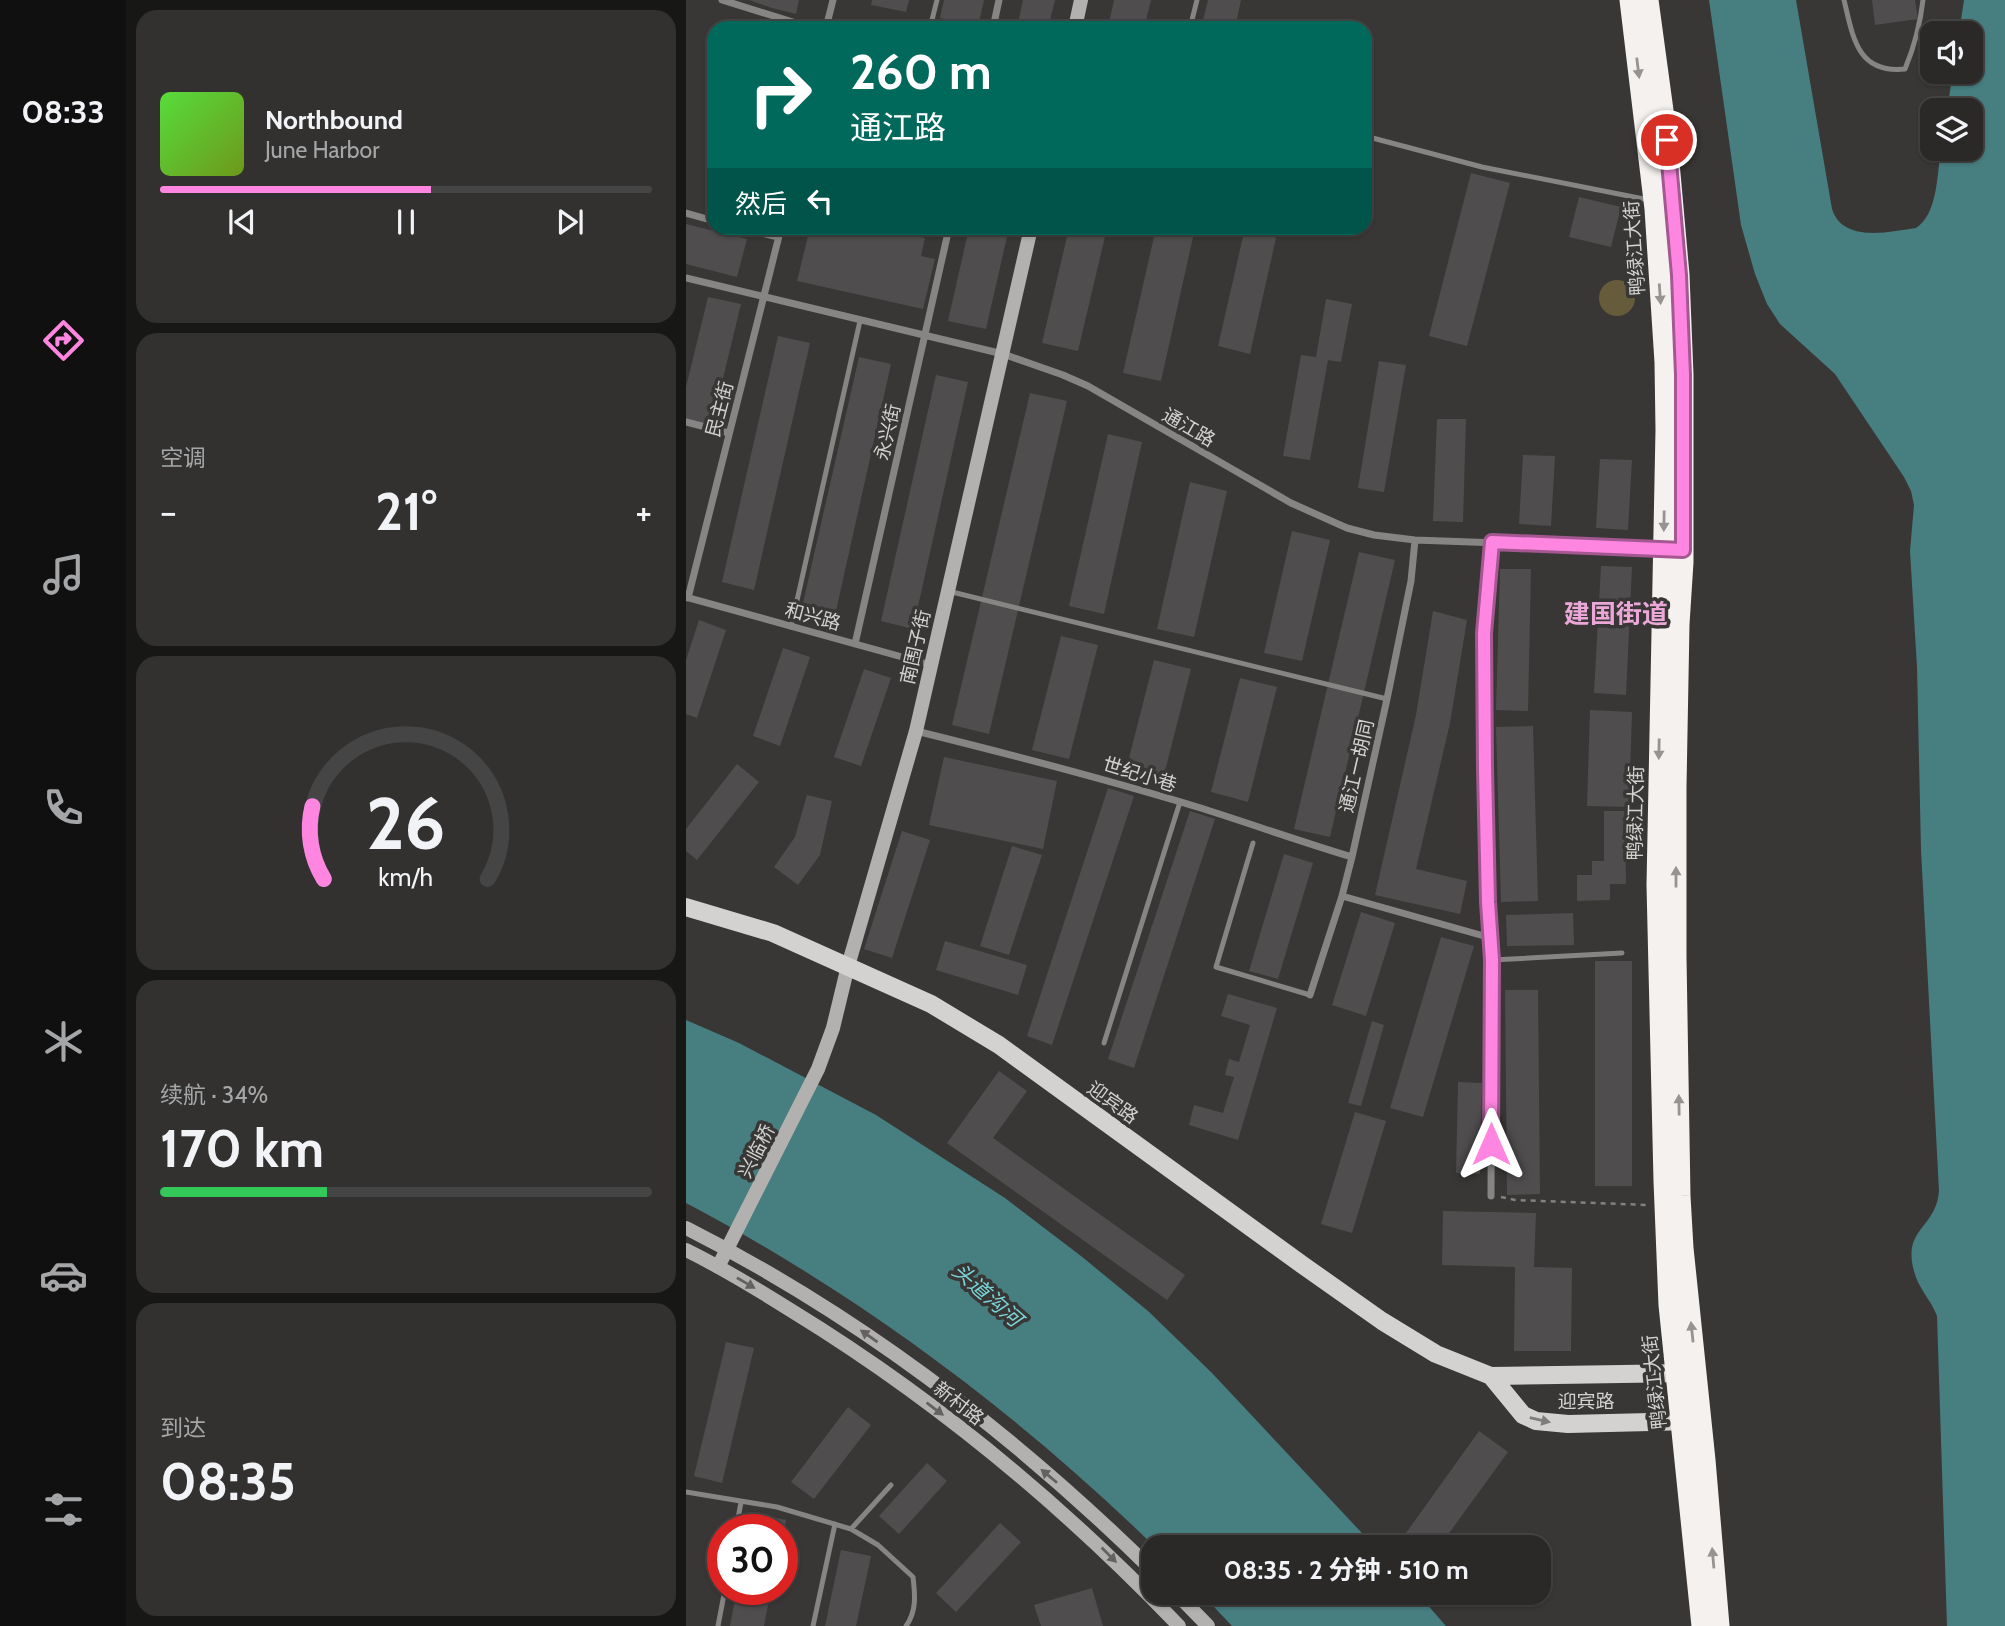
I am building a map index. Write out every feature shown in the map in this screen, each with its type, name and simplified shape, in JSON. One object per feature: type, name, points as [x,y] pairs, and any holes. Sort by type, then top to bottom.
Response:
[{"type":"highway","name":"鸭绿江大街","points":[[1630,0],[1663,203]]},
{"type":"highway","name":"鸭绿江大街","points":[[1648,0],[1667,140],[1663,203],[1666,429],[1673,550],[1675,957],[1686,1373],[1719,1626]]},
{"type":"highway","name":"鸭绿江大街","points":[[1673,550],[1657,885],[1664,1206],[1669,1305],[1686,1373]]},
{"type":"highway","name":"鸭绿江大街","points":[[1691,1421],[1702,1626]]},
{"type":"main road","name":"迎宾路","points":[[686,907],[773,933],[931,1004],[999,1045],[1382,1321],[1436,1353],[1491,1376],[1686,1373]]},
{"type":"main road","name":"迎宾路","points":[[1491,1376],[1523,1415],[1536,1421],[1568,1424],[1691,1421]]},
{"type":"street","points":[[722,0],[790,21]]},
{"type":"street","points":[[828,21],[833,0]]},
{"type":"street","points":[[994,21],[999,0]]},
{"type":"street","points":[[1076,21],[1081,0]]},
{"type":"street","points":[[686,213],[707,218]]},
{"type":"street","points":[[770,235],[778,237]]},
{"type":"street","name":"永兴街","points":[[855,644],[947,235]]},
{"type":"street","name":"南围子街","points":[[818,1069],[833,1028],[848,966],[916,731],[1029,235]]},
{"type":"street","name":"民主街","points":[[687,598],[778,237]]},
{"type":"street","name":"通江路","points":[[686,278],[1003,354],[1063,375],[1088,386],[1279,497],[1324,519],[1374,535],[1415,540],[1673,550]]},
{"type":"street","points":[[686,422],[729,433]]},
{"type":"street","name":"通江一胡同","points":[[1310,995],[1352,857],[1411,581],[1415,540]]},
{"type":"street","points":[[1491,1196],[1492,960],[1484,756],[1484,633],[1492,542]]},
{"type":"street","name":"和兴路","points":[[687,598],[931,665]]},
{"type":"street","name":"世纪小巷","points":[[916,731],[1096,777],[1352,857]]},
{"type":"street","points":[[1342,896],[1491,938]]},
{"type":"street","name":"兴临桥","points":[[718,1267],[818,1069]]},
{"type":"street","name":"新村路","points":[[686,1228],[803,1293],[919,1372],[1058,1483],[1141,1559]]},
{"type":"street","name":"新村路","points":[[686,1250],[834,1337],[954,1423],[1095,1541],[1179,1626]]},
{"type":"street","points":[[1188,1605],[1208,1626]]},
{"type":"lane","points":[[933,21],[937,0]]},
{"type":"lane","points":[[1192,21],[1197,0]]},
{"type":"lane","points":[[1844,0],[1858,47],[1877,67],[1893,70],[1905,69],[1912,54],[1920,28],[1923,0]]},
{"type":"lane","points":[[1372,138],[1482,167],[1663,203]]},
{"type":"lane","points":[[790,626],[860,321]]},
{"type":"lane","points":[[948,592],[1387,699]]},
{"type":"lane","points":[[1104,1043],[1180,802]]},
{"type":"lane","points":[[1253,843],[1216,967],[1310,995]]},
{"type":"lane","points":[[1492,960],[1622,953]]},
{"type":"lane","points":[[851,1530],[891,1485]]},
{"type":"lane","points":[[686,1492],[777,1507],[851,1530],[878,1545],[913,1577],[915,1601],[910,1622],[906,1626]]},
{"type":"lane","points":[[739,1514],[741,1502]]},
{"type":"lane","points":[[813,1626],[835,1524]]},
{"type":"lane","points":[[718,1626],[722,1605]]},
{"type":"path","points":[[1491,1196],[1514,1200],[1664,1206]]},
{"type":"shaded area","points":[[1617,280],[1630,285],[1635,298],[1630,311],[1617,316],[1604,311],[1599,298],[1604,285]]},
{"type":"water","points":[[1709,0],[1796,0],[1832,209],[1846,227],[1856,231],[1880,233],[1916,228],[1923,222],[1933,203],[1940,161],[1983,161],[1983,98],[1949,98],[1951,84],[1983,84],[1983,21],[1961,21],[1964,0],[2005,0],[2005,1626],[1947,1626],[1937,1316],[1916,1277],[1912,1257],[1912,1246],[1937,1204],[1939,1191],[1921,850],[1917,667],[1910,551],[1914,505],[1904,477],[1835,374],[1780,324],[1767,304],[1741,225]]},
{"type":"water","name":"头道沟河","points":[[686,1020],[739,1043],[876,1115],[1005,1198],[1148,1311],[1211,1372],[1364,1535],[1142,1535],[1048,1449],[933,1358],[812,1276],[686,1203]]},
{"type":"water","points":[[1212,1605],[1428,1605],[1446,1626],[1232,1626]]},
{"type":"building","points":[[749,0],[799,0],[796,14]]},
{"type":"building","points":[[872,0],[909,0],[906,12],[871,5]]},
{"type":"building","points":[[944,0],[984,0],[979,21],[940,18]]},
{"type":"building","points":[[1023,0],[1055,0],[1050,21],[1018,21]]},
{"type":"building","points":[[1114,0],[1151,0],[1146,21],[1110,21]]},
{"type":"building","points":[[1208,0],[1241,0],[1236,21],[1203,21]]},
{"type":"building","points":[[1872,0],[1915,0],[1918,19],[1875,25]]},
{"type":"building","points":[[1471,173],[1510,183],[1467,346],[1429,336]]},
{"type":"building","points":[[1579,197],[1621,207],[1611,247],[1569,237]]},
{"type":"building","points":[[686,224],[707,229],[707,235],[731,235],[747,239],[737,277],[686,264]]},
{"type":"building","points":[[808,235],[910,235],[925,238],[921,256],[935,259],[923,309],[797,281]]},
{"type":"building","points":[[967,235],[1007,235],[986,329],[948,321]]},
{"type":"building","points":[[1067,235],[1105,235],[1078,351],[1042,343]]},
{"type":"building","points":[[1154,235],[1193,235],[1161,381],[1123,373]]},
{"type":"building","points":[[1243,235],[1274,235],[1276,238],[1250,354],[1218,346]]},
{"type":"building","points":[[708,297],[741,304],[710,432],[686,426],[686,387]]},
{"type":"building","points":[[1326,299],[1352,304],[1341,362],[1328,360],[1310,460],[1283,456],[1301,355],[1316,357]]},
{"type":"building","points":[[778,336],[810,343],[754,590],[722,582]]},
{"type":"building","points":[[859,357],[891,364],[836,611],[803,603]]},
{"type":"building","points":[[1379,361],[1406,365],[1384,492],[1358,488]]},
{"type":"building","points":[[936,375],[968,382],[913,629],[881,621]]},
{"type":"building","points":[[1030,393],[1067,401],[989,734],[952,725]]},
{"type":"building","points":[[1437,419],[1466,419],[1463,522],[1433,521]]},
{"type":"building","points":[[1108,434],[1142,442],[1104,614],[1069,606]]},
{"type":"building","points":[[1523,455],[1555,456],[1551,526],[1519,524]]},
{"type":"building","points":[[1600,459],[1632,460],[1628,530],[1596,528]]},
{"type":"building","points":[[1190,482],[1227,491],[1194,637],[1157,629]]},
{"type":"building","points":[[1292,531],[1330,540],[1302,661],[1264,653]]},
{"type":"building","points":[[1359,552],[1395,560],[1330,837],[1294,829]]},
{"type":"building","points":[[1601,566],[1632,567],[1626,695],[1594,693]]},
{"type":"building","points":[[1500,569],[1531,569],[1528,711],[1496,710]]},
{"type":"building","points":[[1433,611],[1467,620],[1450,723],[1416,869],[1467,881],[1460,914],[1375,895],[1416,715]]},
{"type":"building","points":[[699,620],[726,630],[697,718],[686,714],[686,660]]},
{"type":"building","points":[[1061,636],[1098,645],[1069,759],[1032,750]]},
{"type":"building","points":[[783,648],[810,657],[780,746],[753,736]]},
{"type":"building","points":[[1154,660],[1191,669],[1162,783],[1125,774]]},
{"type":"building","points":[[864,669],[891,678],[861,766],[834,757]]},
{"type":"building","points":[[1240,678],[1277,687],[1248,802],[1211,792]]},
{"type":"building","points":[[1590,710],[1632,712],[1629,807],[1587,806]]},
{"type":"building","points":[[1533,726],[1538,901],[1501,902],[1496,727]]},
{"type":"building","points":[[944,757],[1057,781],[1043,849],[929,825]]},
{"type":"building","points":[[737,764],[759,782],[697,860],[686,851],[686,829]]},
{"type":"building","points":[[1108,788],[1134,796],[1052,1045],[1027,1036]]},
{"type":"building","points":[[807,795],[832,801],[820,855],[798,885],[774,867],[795,837]]},
{"type":"building","points":[[1190,811],[1215,819],[1134,1068],[1108,1059]]},
{"type":"building","points":[[1604,811],[1625,811],[1626,884],[1610,884],[1610,900],[1577,901],[1577,875],[1592,875],[1592,861],[1604,861]]},
{"type":"building","points":[[902,831],[930,840],[892,958],[864,949]]},
{"type":"building","points":[[1012,846],[1042,855],[1009,955],[980,946]]},
{"type":"building","points":[[1284,854],[1313,863],[1278,979],[1249,971]]},
{"type":"building","points":[[1361,912],[1395,923],[1366,1016],[1332,1005]]},
{"type":"building","points":[[1573,913],[1574,945],[1507,946],[1506,915]]},
{"type":"building","points":[[1441,937],[1474,946],[1423,1117],[1390,1108]]},
{"type":"building","points":[[945,941],[1027,965],[1018,995],[936,970]]},
{"type":"building","points":[[1595,961],[1632,961],[1632,1186],[1595,1186]]},
{"type":"building","points":[[1505,990],[1538,990],[1540,1194],[1507,1195]]},
{"type":"building","points":[[1228,994],[1277,1008],[1238,1140],[1189,1125],[1194,1105],[1223,1113],[1234,1077],[1225,1075],[1229,1059],[1239,1062],[1250,1025],[1221,1016]]},
{"type":"building","points":[[1372,1021],[1384,1025],[1361,1106],[1348,1103]]},
{"type":"building","points":[[999,1071],[1027,1091],[993,1138],[1185,1275],[1167,1300],[947,1143]]},
{"type":"building","points":[[1458,1082],[1482,1083],[1480,1174],[1456,1173]]},
{"type":"building","points":[[1355,1112],[1386,1121],[1352,1233],[1321,1224]]},
{"type":"building","points":[[1443,1211],[1536,1213],[1534,1267],[1572,1268],[1571,1351],[1514,1351],[1515,1267],[1442,1265]]},
{"type":"building","points":[[726,1342],[754,1348],[722,1483],[694,1476]]},
{"type":"building","points":[[848,1407],[871,1425],[814,1499],[791,1482]]},
{"type":"building","points":[[1479,1431],[1508,1452],[1448,1535],[1405,1535]]},
{"type":"building","points":[[927,1463],[947,1481],[899,1534],[879,1516]]},
{"type":"building","points":[[1000,1523],[1021,1542],[956,1612],[936,1593]]},
{"type":"building","points":[[841,1550],[871,1556],[856,1626],[825,1626]]},
{"type":"building","points":[[1092,1588],[1103,1626],[1041,1626],[1034,1605]]},
{"type":"building","points":[[734,1605],[768,1605],[764,1626],[730,1626]]},
{"type":"district","name":"建国街道","points":[[1616,614]]},
{"type":"route","points":[[1491,1144],[1492,960],[1488,902],[1484,633],[1492,542],[1683,550],[1683,375],[1679,275],[1667,140]]}]
